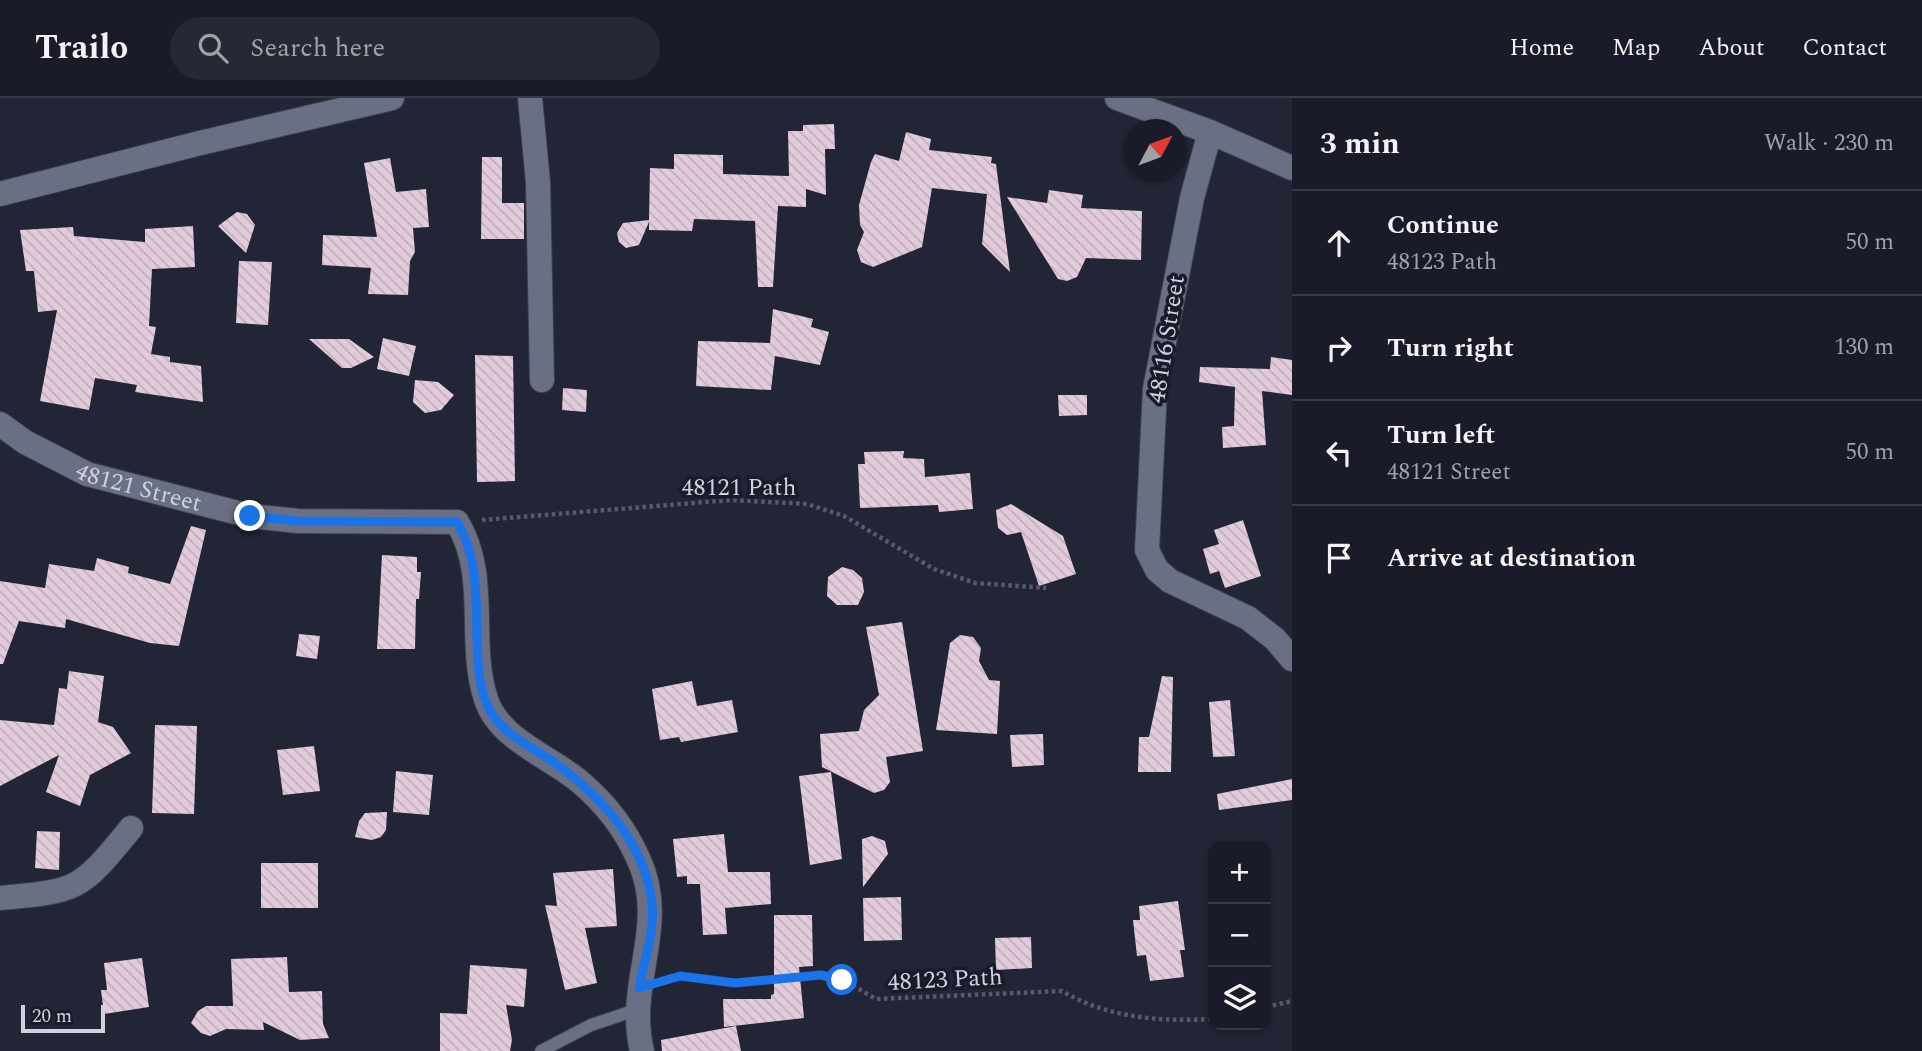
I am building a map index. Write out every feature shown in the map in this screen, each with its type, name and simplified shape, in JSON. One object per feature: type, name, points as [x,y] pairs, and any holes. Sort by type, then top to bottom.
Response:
[{"type":"street","points":[[0,194],[392,98]]},
{"type":"street","points":[[530,98],[538,182],[542,380]]},
{"type":"street","points":[[1117,98],[1210,132],[1292,168]]},
{"type":"street","name":"48116 Street","points":[[1210,132],[1192,198],[1155,390],[1147,550],[1157,570],[1170,581],[1248,618],[1275,639],[1292,659]]},
{"type":"street","name":"48121 Street","points":[[0,424],[25,442],[87,474],[237,513],[298,521],[457,522]]},
{"type":"street","points":[[457,522],[472,556],[480,671],[492,714],[507,730],[580,782],[624,830],[639,860],[653,906],[638,999],[642,1051]]},
{"type":"street","points":[[0,898],[48,894],[70,889],[92,876],[131,828]]},
{"type":"lane","points":[[541,1051],[638,999]]},
{"type":"path","name":"48121 Path","points":[[457,522],[731,500],[807,504],[844,516],[934,569],[975,583],[1046,588]]},
{"type":"path","name":"48123 Path","points":[[638,999],[680,976],[735,983],[821,975],[842,980],[876,999],[1062,991],[1086,1005],[1167,1022],[1208,1019]]},
{"type":"path","points":[[1271,1006],[1292,1001]]},
{"type":"building","points":[[834,124],[835,149],[825,149],[826,195],[806,189],[806,207],[778,206],[773,287],[758,287],[755,221],[694,219],[692,231],[649,230],[649,222],[639,245],[626,248],[619,242],[617,233],[623,223],[649,220],[650,168],[674,169],[674,154],[723,155],[723,174],[789,176],[788,131],[803,131],[803,125]]},
{"type":"building","points":[[906,132],[931,139],[929,150],[992,157],[991,163],[996,164],[1010,272],[982,244],[987,194],[932,188],[922,247],[873,267],[861,262],[857,250],[864,232],[860,225],[859,205],[871,162],[875,154],[899,161]]},
{"type":"building","points":[[482,157],[502,157],[502,203],[524,203],[524,239],[481,239]]},
{"type":"building","points":[[390,158],[396,192],[426,189],[429,227],[413,228],[415,252],[410,261],[408,295],[368,294],[371,268],[322,265],[323,235],[377,237],[364,163]]},
{"type":"building","points":[[1049,190],[1083,195],[1081,208],[1142,211],[1141,260],[1086,258],[1077,277],[1067,281],[1058,279],[1007,197],[1047,203]]},
{"type":"building","points":[[237,212],[247,214],[255,225],[246,253],[218,226]]},
{"type":"building","points":[[193,226],[195,267],[152,269],[149,326],[156,327],[151,354],[170,357],[170,362],[201,366],[203,402],[135,392],[137,385],[95,378],[89,410],[40,401],[57,310],[38,312],[34,271],[26,271],[20,230],[73,227],[74,236],[145,242],[145,229]]},
{"type":"building","points":[[239,261],[272,262],[268,325],[236,323]]},
{"type":"building","points":[[773,309],[813,319],[811,327],[829,332],[820,365],[775,356],[771,390],[696,386],[698,341],[770,343]]},
{"type":"building","points":[[383,338],[416,346],[409,376],[377,369]]},
{"type":"building","points":[[309,339],[349,339],[374,357],[351,368],[342,368]]},
{"type":"building","points":[[475,355],[513,356],[515,481],[477,482]]},
{"type":"building","points":[[1271,357],[1292,360],[1292,395],[1262,391],[1266,445],[1223,448],[1222,427],[1234,426],[1235,387],[1199,382],[1200,367],[1270,369]]},
{"type":"building","points":[[415,380],[438,382],[454,395],[441,410],[425,413],[413,402]]},
{"type":"building","points":[[563,388],[587,390],[586,412],[562,410]]},
{"type":"building","points":[[1058,395],[1087,395],[1087,415],[1059,416]]},
{"type":"building","points":[[904,451],[903,458],[924,459],[925,477],[970,473],[973,509],[939,512],[938,505],[860,508],[858,464],[865,464],[864,452]]},
{"type":"building","points":[[1011,504],[1063,536],[1076,574],[1039,586],[1021,532],[1007,535],[998,528],[996,510]]},
{"type":"building","points":[[1243,520],[1261,576],[1225,588],[1219,571],[1210,574],[1203,549],[1219,544],[1214,530]]},
{"type":"building","points":[[191,526],[206,530],[179,646],[150,643],[66,619],[65,628],[19,621],[3,664],[0,664],[0,581],[45,588],[49,564],[94,571],[97,558],[129,567],[128,573],[170,584]]},
{"type":"building","points":[[382,555],[417,557],[417,572],[421,572],[419,599],[416,599],[415,649],[377,649]]},
{"type":"building","points":[[842,567],[853,570],[862,578],[864,592],[858,605],[837,605],[827,596],[828,577]]},
{"type":"building","points":[[902,622],[923,751],[886,757],[890,782],[884,790],[874,793],[822,767],[820,734],[859,731],[864,710],[879,695],[866,627]]},
{"type":"building","points":[[299,634],[320,636],[317,659],[296,656]]},
{"type":"building","points":[[960,635],[973,637],[981,648],[979,661],[989,680],[1000,681],[997,734],[936,730],[950,643]]},
{"type":"building","points":[[69,671],[104,676],[98,722],[113,727],[131,753],[90,775],[80,806],[46,792],[59,755],[0,786],[0,720],[54,725],[59,688],[67,689]]},
{"type":"building","points":[[1162,676],[1173,677],[1171,772],[1138,772],[1139,737],[1149,737]]},
{"type":"building","points":[[692,681],[697,706],[732,700],[738,732],[681,742],[679,737],[660,740],[652,689]]},
{"type":"building","points":[[1230,700],[1235,756],[1213,757],[1209,702]]},
{"type":"building","points":[[155,725],[197,726],[194,814],[152,813]]},
{"type":"building","points":[[1043,734],[1044,765],[1012,767],[1010,735]]},
{"type":"building","points":[[314,746],[320,791],[283,795],[277,750]]},
{"type":"building","points":[[396,771],[433,775],[429,815],[393,812]]},
{"type":"building","points":[[831,772],[842,859],[810,865],[799,776]]},
{"type":"building","points":[[1292,779],[1292,800],[1219,810],[1217,794]]},
{"type":"building","points":[[387,812],[386,830],[381,837],[372,840],[355,837],[359,821],[365,813]]},
{"type":"building","points":[[37,831],[60,832],[59,870],[35,868]]},
{"type":"building","points":[[724,834],[728,872],[770,872],[771,904],[725,908],[727,934],[703,935],[700,884],[687,884],[687,876],[677,877],[673,839]]},
{"type":"building","points":[[872,836],[885,841],[888,854],[863,887],[862,839]]},
{"type":"building","points":[[261,863],[318,863],[318,908],[261,908]]},
{"type":"building","points":[[613,869],[617,926],[585,928],[597,983],[565,990],[545,905],[557,906],[553,873]]},
{"type":"building","points":[[901,897],[902,940],[864,941],[863,898]]},
{"type":"building","points":[[1178,901],[1185,950],[1180,950],[1184,977],[1150,981],[1146,955],[1137,956],[1133,920],[1140,920],[1139,906]]},
{"type":"building","points":[[774,915],[812,915],[813,966],[799,967],[804,1018],[724,1027],[723,999],[771,999],[774,994]]},
{"type":"building","points":[[1031,937],[1032,968],[996,970],[995,938]]},
{"type":"building","points":[[287,957],[289,992],[322,991],[323,1024],[329,1038],[300,1040],[263,1022],[264,1030],[226,1029],[210,1036],[201,1033],[191,1023],[198,1011],[206,1006],[233,1006],[231,959]]},
{"type":"building","points":[[142,958],[149,1007],[104,1014],[101,990],[107,990],[104,963]]},
{"type":"building","points":[[470,965],[527,969],[524,1007],[506,1005],[512,1040],[510,1051],[440,1051],[440,1013],[467,1014]]},
{"type":"building","points":[[736,1026],[741,1051],[662,1051],[661,1040]]},
{"type":"route","points":[[250,516],[298,521],[457,522],[472,556],[480,671],[485,698],[492,714],[507,730],[580,782],[624,830],[639,860],[653,906],[639,988],[680,976],[735,983],[821,975],[842,980]]}]
